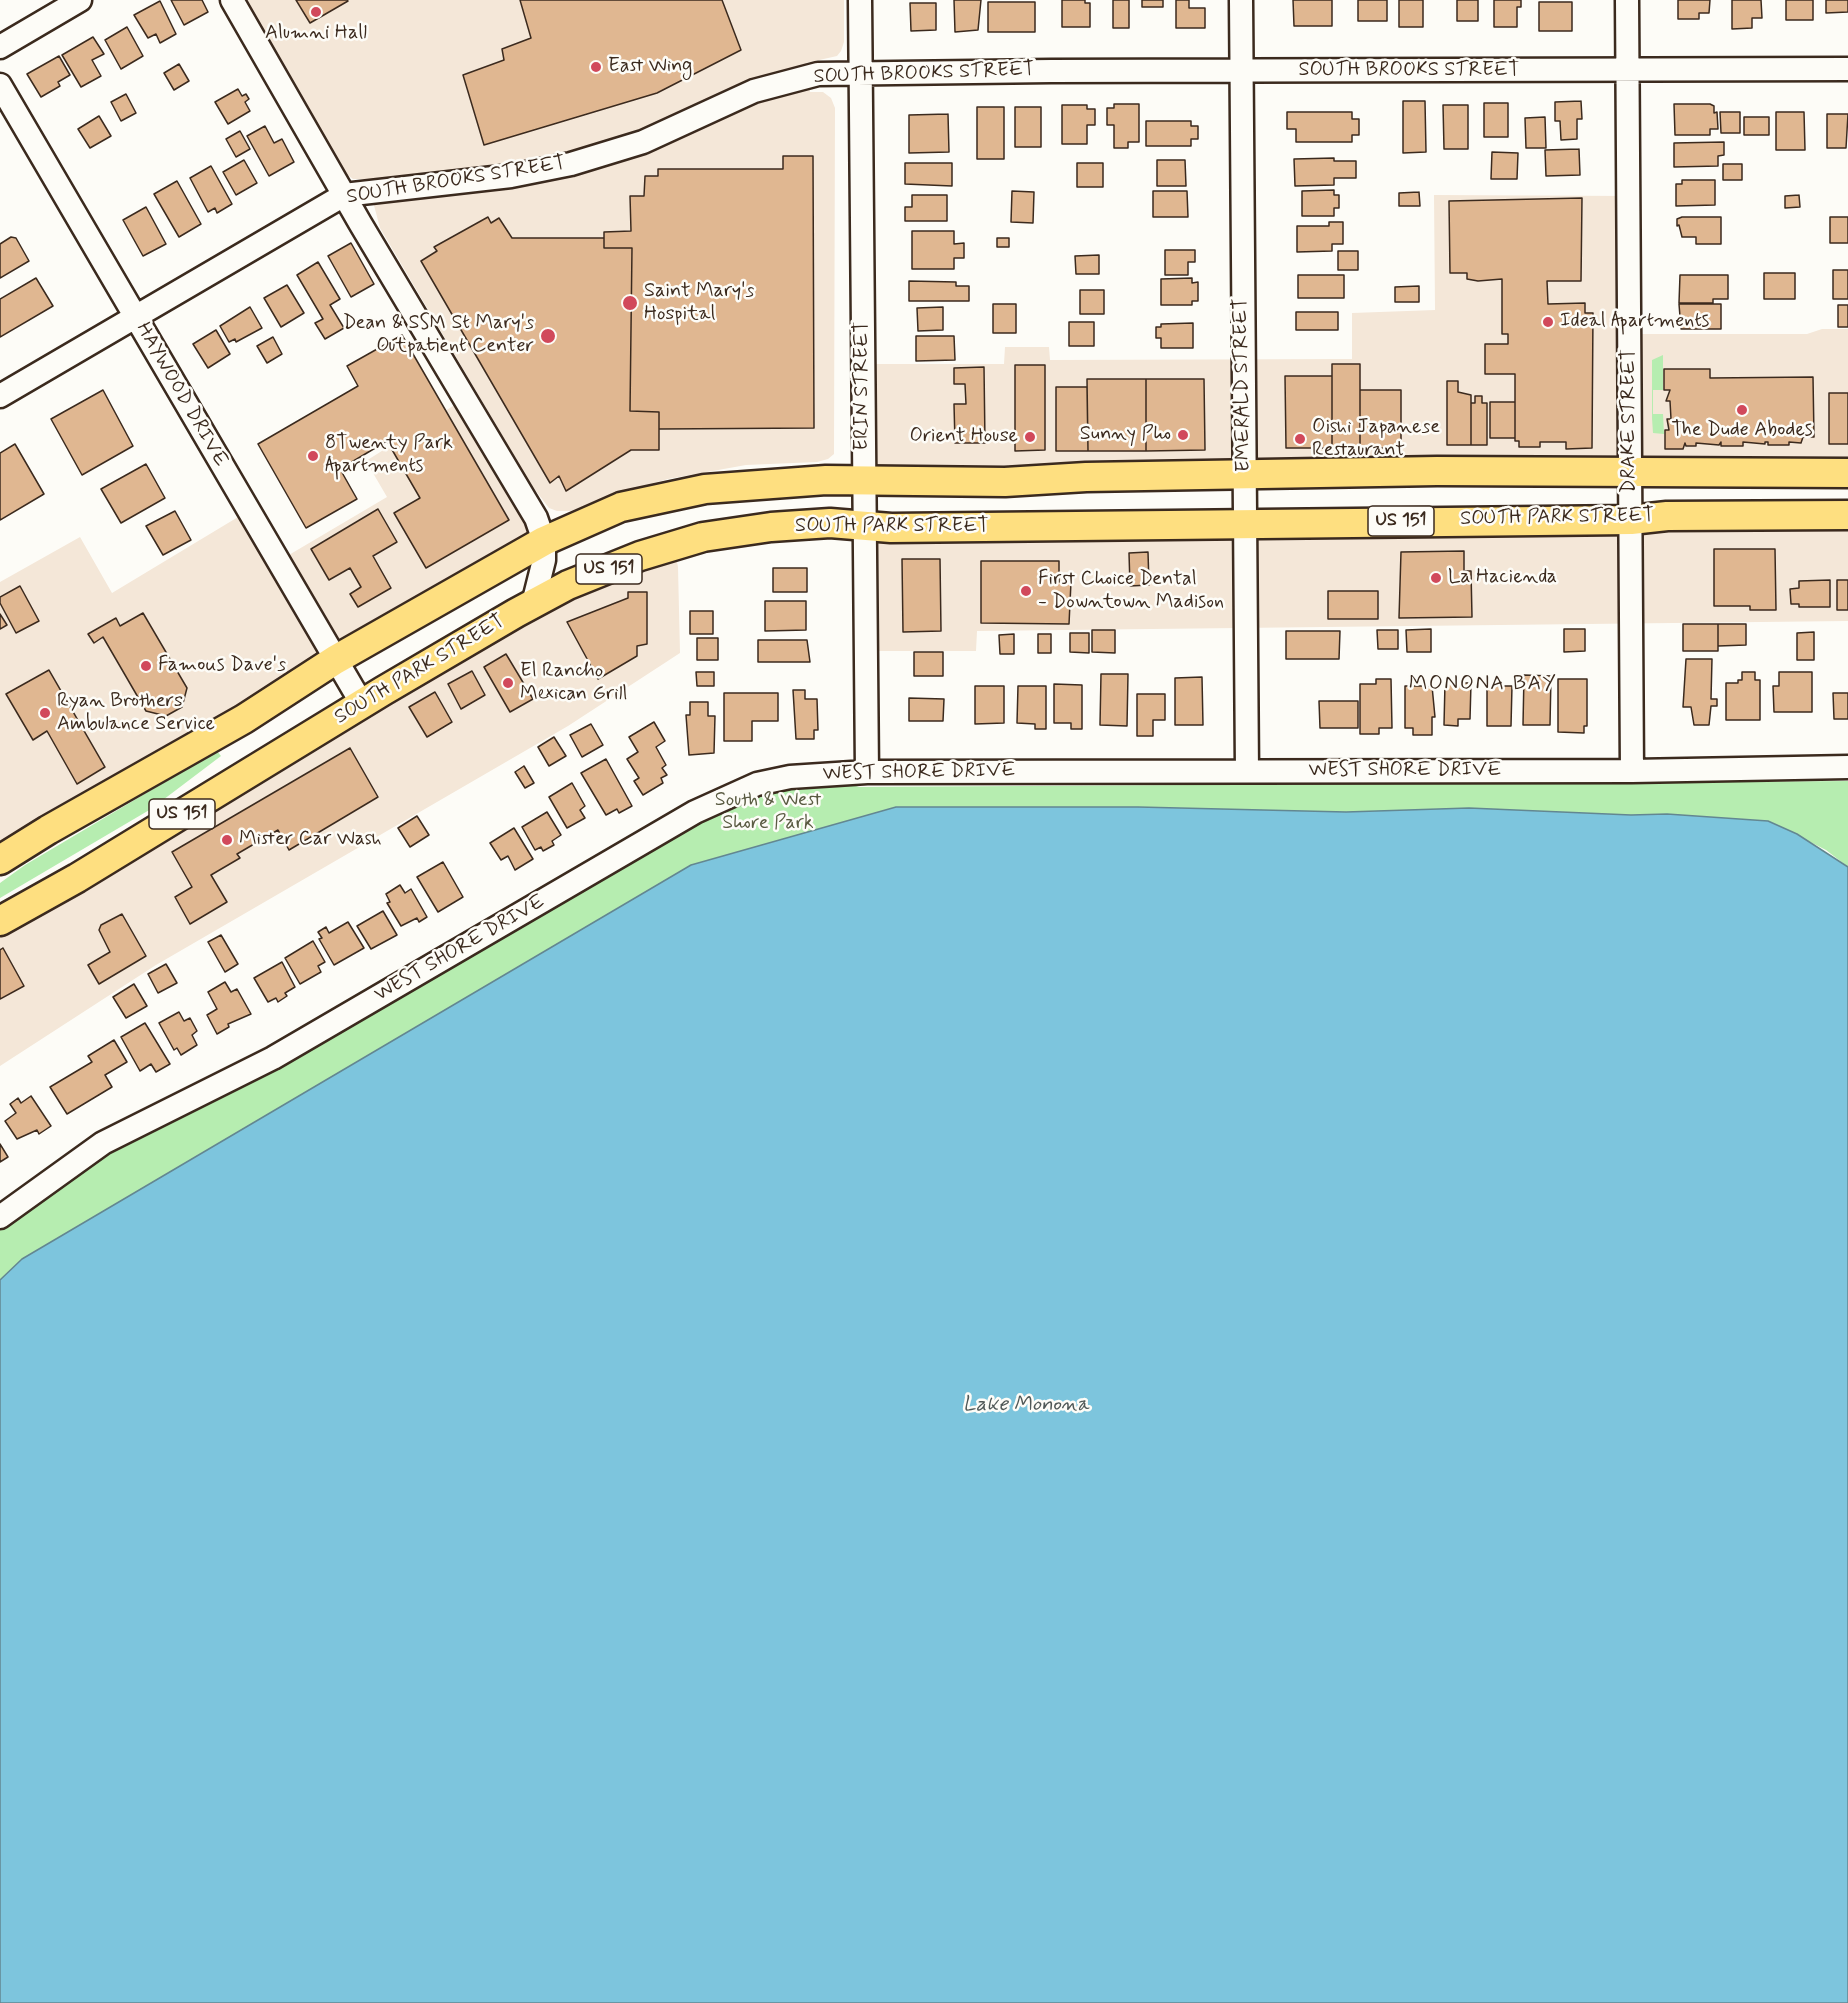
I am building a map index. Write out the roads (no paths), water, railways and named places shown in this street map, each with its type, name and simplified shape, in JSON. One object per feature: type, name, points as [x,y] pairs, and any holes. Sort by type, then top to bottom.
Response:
[{"type":"main road","name":"US 151","points":[[0,860],[68,818],[244,719],[335,660],[544,541],[621,507],[705,489],[826,480],[1005,482],[1086,477],[1437,471],[1848,473]]},
{"type":"main road","name":"SOUTH PARK STREET","points":[[0,921],[76,878],[362,704],[533,604],[568,585],[640,556],[703,537],[771,527],[830,523],[891,528],[1631,520],[1667,516],[1848,515]]},
{"type":"street","points":[[0,47],[80,0]]},
{"type":"street","points":[[232,0],[344,195],[536,518],[544,541],[544,560],[533,604]]},
{"type":"street","name":"ERIN STREET","points":[[860,0],[867,772]]},
{"type":"street","name":"EMERALD STREET","points":[[1241,0],[1247,771]]},
{"type":"street","name":"DRAKE STREET","points":[[1627,0],[1632,771]]},
{"type":"street","name":"SOUTH BROOKS STREET","points":[[0,396],[344,195],[511,176],[553,168],[643,142],[754,91],[818,75],[1628,68],[1848,69]]},
{"type":"street","name":"HAYWOOD DRIVE","points":[[0,85],[362,704]]},
{"type":"street","name":"WEST SHORE DRIVE","points":[[0,1217],[103,1143],[273,1058],[714,802],[757,784],[790,777],[867,772],[1632,771],[1848,767]]},
{"type":"water","name":"Lake Monona","points":[[896,807],[1138,807],[1346,812],[1469,808],[1631,815],[1667,814],[1768,821],[1797,834],[1848,867],[1848,2003],[0,2003],[0,1280],[22,1259],[691,865]]},
{"type":"place","name":"Alumni Hall","points":[[316,12]]},
{"type":"place","name":"East Wing","points":[[596,67]]},
{"type":"place","name":"Saint Mary's Hospital","points":[[630,303]]},
{"type":"place","name":"Ideal Apartments","points":[[1548,322]]},
{"type":"place","name":"Dean & SSM St Mary's Outpatient Center","points":[[548,336]]},
{"type":"place","name":"The Dude Abodes","points":[[1742,410]]},
{"type":"place","name":"Sunny Pho","points":[[1183,435]]},
{"type":"place","name":"Orient House","points":[[1030,437]]},
{"type":"place","name":"Oishi Japanese Restaurant","points":[[1300,439]]},
{"type":"place","name":"8Twenty Park Apartments","points":[[313,456]]},
{"type":"place","name":"La Hacienda","points":[[1436,578]]},
{"type":"place","name":"First Choice Dental - Downtown Madison","points":[[1026,591]]},
{"type":"place","name":"Famous Dave's","points":[[146,666]]},
{"type":"place","name":"El Rancho Mexican Grill","points":[[508,683]]},
{"type":"place","name":"Ryan Brothers Ambulance Service","points":[[45,713]]},
{"type":"place","name":"Mister Car Wash","points":[[227,840]]},
{"type":"district","name":"MONONA BAY","points":[[1483,685]]},
{"type":"park label","name":"South & West Shore Park","points":[[768,812]]}]
